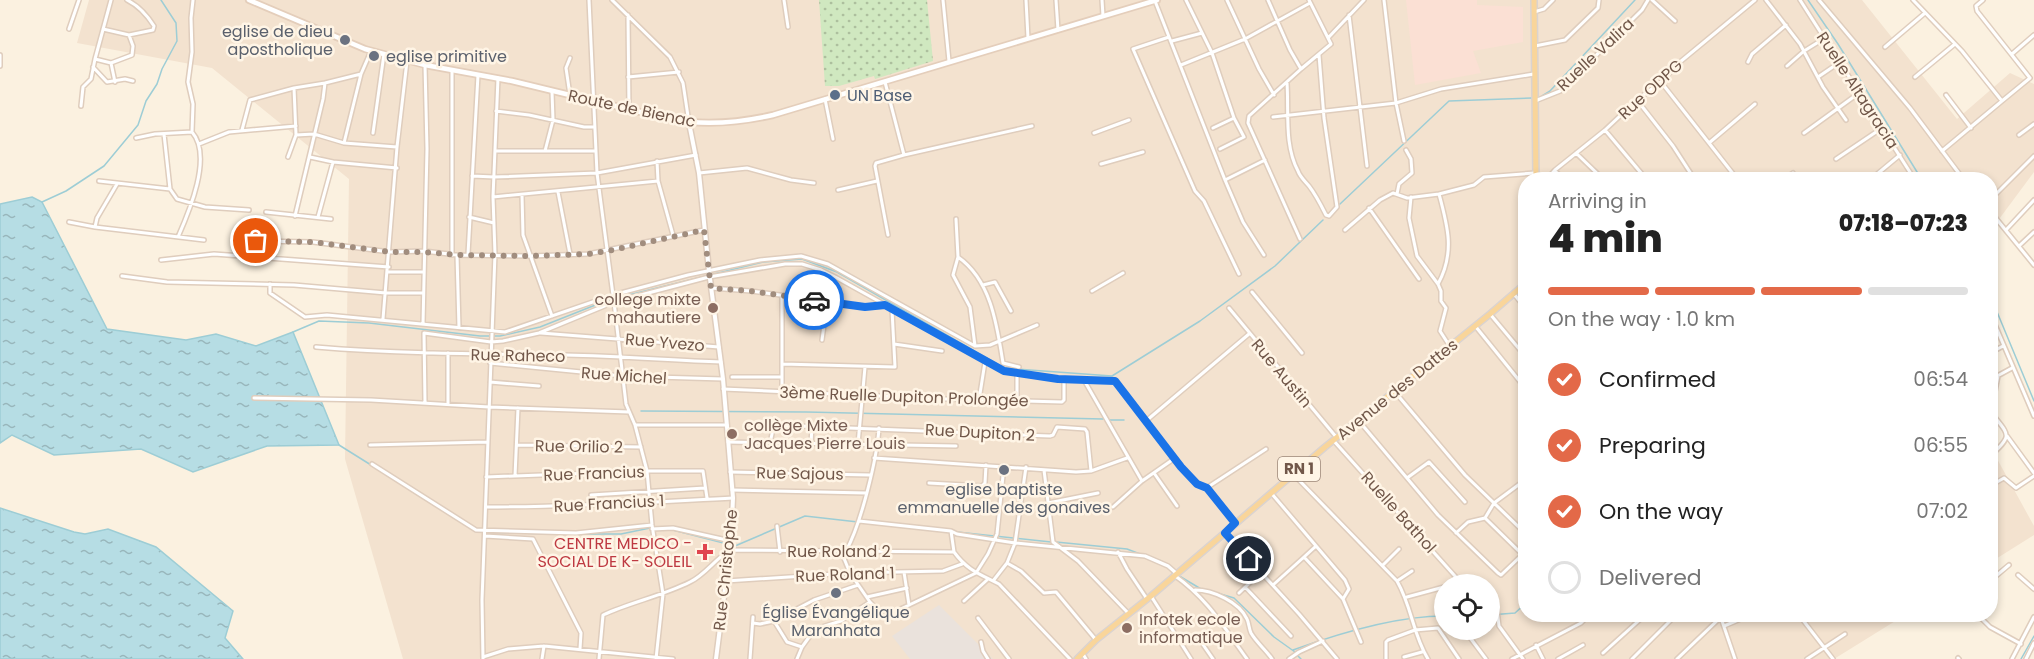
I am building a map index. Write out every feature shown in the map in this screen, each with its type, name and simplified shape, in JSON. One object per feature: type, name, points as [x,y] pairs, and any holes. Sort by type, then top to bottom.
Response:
[{"type":"main road","name":"Route de Bienac","points":[[249,0],[343,41],[425,65],[498,78],[688,123],[739,123],[773,115],[1156,0]]},
{"type":"main road","points":[[1534,0],[1536,172]]},
{"type":"main road","name":"Avenue des Dattes","points":[[1077,659],[1084,656],[1096,640],[1271,492],[1518,290]]},
{"type":"street","points":[[69,29],[79,0]]},
{"type":"street","points":[[81,106],[82,87],[91,79],[94,59],[111,0]]},
{"type":"street","points":[[103,29],[129,35],[152,31],[154,27],[139,7],[128,0]]},
{"type":"street","points":[[178,237],[193,204],[201,154],[199,144],[192,132],[193,104],[188,82],[192,52],[193,0]]},
{"type":"street","points":[[589,0],[597,173],[613,295]]},
{"type":"street","points":[[612,0],[670,57],[683,83],[688,123]]},
{"type":"street","points":[[784,0],[788,27]]},
{"type":"street","points":[[943,0],[949,62]]},
{"type":"street","points":[[1026,0],[1029,38]]},
{"type":"street","points":[[1056,0],[1058,30]]},
{"type":"street","points":[[1101,0],[1103,16]]},
{"type":"street","points":[[1156,0],[1225,180],[1243,222],[1264,255]]},
{"type":"street","points":[[1186,0],[1212,53],[1234,118],[1244,137],[1220,149]]},
{"type":"street","points":[[1227,0],[1259,69],[1274,95]]},
{"type":"street","points":[[1268,0],[1301,69]]},
{"type":"street","points":[[1328,38],[1364,0]]},
{"type":"street","points":[[1384,0],[1396,103],[1404,141]]},
{"type":"street","points":[[1534,12],[1544,9],[1552,0]]},
{"type":"street","points":[[1535,46],[1569,37],[1598,8],[1599,0]]},
{"type":"street","points":[[1650,0],[1676,21]]},
{"type":"street","name":"Ruelle Valira","points":[[1535,101],[1560,91],[1650,0]]},
{"type":"street","points":[[1744,0],[1748,6]]},
{"type":"street","name":"Rue ODPG","points":[[1555,170],[1605,130],[1637,100],[1661,82],[1680,62],[1755,0]]},
{"type":"street","points":[[1766,0],[1804,51],[1846,120]]},
{"type":"street","name":"Ruelle Altagracia","points":[[1800,0],[1910,172]]},
{"type":"street","points":[[1819,0],[1910,108],[1958,172]]},
{"type":"street","points":[[1913,0],[1955,44],[2002,101]]},
{"type":"street","points":[[1973,0],[1977,5],[1977,11],[2034,84]]},
{"type":"street","points":[[1977,5],[1983,0]]},
{"type":"street","points":[[1180,65],[1245,39],[1278,22],[1310,1],[1330,46],[1301,69],[1248,119],[1300,239]]},
{"type":"street","points":[[1885,46],[1925,13]]},
{"type":"street","points":[[628,14],[629,110]]},
{"type":"street","points":[[1349,15],[1367,166]]},
{"type":"street","points":[[1748,62],[1752,54],[1786,25]]},
{"type":"street","points":[[1202,33],[1133,49],[1195,190],[1204,201],[1239,274]]},
{"type":"street","points":[[94,59],[111,63],[132,55],[133,46],[129,35]]},
{"type":"street","points":[[2012,54],[2034,35]]},
{"type":"street","points":[[1787,66],[1804,51],[1825,38]]},
{"type":"street","points":[[1915,77],[1955,44]]},
{"type":"street","points":[[344,143],[361,74],[372,50]]},
{"type":"street","points":[[373,133],[384,53]]},
{"type":"street","points":[[0,55],[0,66]]},
{"type":"street","points":[[1287,83],[1289,115],[1287,127],[1294,163],[1326,215],[1329,216],[1337,207],[1326,134],[1319,55]]},
{"type":"street","points":[[570,58],[567,68],[570,95]]},
{"type":"street","points":[[383,319],[387,293],[397,147],[407,59]]},
{"type":"street","points":[[1818,77],[1840,62]]},
{"type":"street","points":[[111,63],[115,82]]},
{"type":"street","points":[[423,324],[427,149],[425,65]]},
{"type":"street","points":[[93,68],[105,81],[115,82],[125,79],[133,81]]},
{"type":"street","points":[[452,70],[452,255]]},
{"type":"street","points":[[628,77],[679,72]]},
{"type":"street","points":[[242,130],[250,100],[361,74]]},
{"type":"street","points":[[468,255],[478,74]]},
{"type":"street","points":[[1274,117],[1396,103],[1442,88],[1535,74]]},
{"type":"street","points":[[498,78],[493,197],[495,254],[482,600],[483,658],[508,649],[544,646],[673,659]]},
{"type":"street","points":[[1942,151],[2030,78]]},
{"type":"street","points":[[885,81],[904,155]]},
{"type":"street","points":[[1661,82],[1732,172]]},
{"type":"street","points":[[295,216],[325,83]]},
{"type":"street","points":[[288,157],[296,135],[294,88]]},
{"type":"street","points":[[545,151],[553,120],[552,92]]},
{"type":"street","points":[[1804,133],[1859,93]]},
{"type":"street","points":[[1946,95],[1971,128]]},
{"type":"street","points":[[825,99],[833,139]]},
{"type":"street","points":[[1637,100],[1673,146],[1690,172]]},
{"type":"street","points":[[1709,143],[1755,104]]},
{"type":"street","points":[[496,111],[594,127]]},
{"type":"street","points":[[1213,128],[1234,118]]},
{"type":"street","points":[[1094,133],[1130,120]]},
{"type":"street","name":"Rue Christophe","points":[[688,123],[699,173],[708,271],[723,379],[733,498],[731,541],[716,659]]},
{"type":"street","points":[[2019,135],[2034,124]]},
{"type":"street","points":[[199,144],[222,134],[242,130],[296,126]]},
{"type":"street","points":[[888,235],[874,165],[876,163],[1032,126]]},
{"type":"street","points":[[1836,159],[1883,128]]},
{"type":"street","points":[[1605,130],[1640,172]]},
{"type":"street","points":[[136,138],[192,132]]},
{"type":"street","points":[[164,134],[170,189],[177,199],[193,204],[249,210]]},
{"type":"street","points":[[296,135],[314,134],[344,143],[397,147]]},
{"type":"street","points":[[1397,195],[1399,184],[1412,173],[1412,159],[1406,150]]},
{"type":"street","points":[[495,152],[596,151]]},
{"type":"street","points":[[1101,164],[1143,152]]},
{"type":"street","points":[[1576,153],[1596,172]]},
{"type":"street","points":[[472,176],[597,173],[696,155]]},
{"type":"street","points":[[1880,172],[1900,155]]},
{"type":"street","points":[[1998,192],[2034,156]]},
{"type":"street","points":[[309,157],[333,162],[397,168]]},
{"type":"street","points":[[1225,180],[1264,160]]},
{"type":"street","points":[[657,161],[658,181],[674,236]]},
{"type":"street","points":[[318,218],[333,162]]},
{"type":"street","points":[[699,173],[747,168],[791,180],[814,183]]},
{"type":"street","points":[[1345,230],[1369,208],[1393,194],[1411,197],[1439,194],[1474,185],[1484,177],[1518,177]]},
{"type":"street","points":[[99,181],[170,189]]},
{"type":"street","points":[[493,197],[658,181]]},
{"type":"street","points":[[838,190],[877,181]]},
{"type":"street","points":[[94,227],[118,183]]},
{"type":"street","points":[[558,192],[570,254]]},
{"type":"street","points":[[1438,284],[1446,269],[1448,240],[1448,228],[1439,194]]},
{"type":"street","points":[[522,195],[523,235],[552,316]]},
{"type":"street","points":[[1411,197],[1409,218],[1417,256],[1441,291],[1441,301],[1446,308],[1440,332],[1450,347]]},
{"type":"street","points":[[2006,231],[2034,200]]},
{"type":"street","points":[[1369,208],[1419,279]]},
{"type":"street","points":[[266,212],[331,219]]},
{"type":"street","points":[[469,217],[494,223]]},
{"type":"street","points":[[956,219],[958,257],[953,275],[970,307],[975,346]]},
{"type":"street","points":[[1998,221],[2034,265]]},
{"type":"street","points":[[69,222],[204,240]]},
{"type":"street","points":[[256,241],[313,242],[390,252],[530,256],[608,251],[704,230]]},
{"type":"street","points":[[2019,246],[2034,232]]},
{"type":"street","points":[[273,258],[276,242]]},
{"type":"street","points":[[161,260],[214,254],[423,272]]},
{"type":"street","points":[[457,255],[459,328]]},
{"type":"street","points":[[270,284],[270,293],[305,317],[327,315],[492,332],[511,331],[613,295],[708,271],[780,257],[801,256],[815,259],[975,346],[985,346],[1000,341],[1037,325]]},
{"type":"street","points":[[958,257],[968,264],[983,285],[1000,341],[1003,363],[1019,367]]},
{"type":"street","points":[[425,403],[424,333],[491,341],[539,333],[614,302],[709,278],[785,264],[802,264],[821,270],[1004,371],[1017,375],[1115,381],[1175,458],[1197,484],[1207,488],[1235,523]]},
{"type":"street","points":[[1092,291],[1123,273]]},
{"type":"street","points":[[122,276],[167,282],[270,284],[387,293],[423,293]]},
{"type":"street","points":[[983,285],[995,282],[1011,311]]},
{"type":"street","points":[[711,288],[751,291],[865,307],[885,305]]},
{"type":"street","points":[[1252,292],[1302,353]]},
{"type":"street","points":[[1514,294],[1518,299]]},
{"type":"street","points":[[782,296],[782,391]]},
{"type":"street","points":[[614,302],[626,404],[635,425],[647,471],[652,527],[663,594],[656,658]]},
{"type":"street","points":[[822,340],[827,302]]},
{"type":"street","name":"Rue Austin","points":[[1229,308],[1335,439]]},
{"type":"street","points":[[782,364],[895,367],[892,309]]},
{"type":"street","points":[[1491,314],[1518,347]]},
{"type":"street","points":[[1475,326],[1518,379]]},
{"type":"street","name":"Rue Yvezo","points":[[539,333],[719,347]]},
{"type":"street","points":[[1998,333],[2034,416]]},
{"type":"street","points":[[1146,421],[1249,334]]},
{"type":"street","points":[[894,344],[942,351]]},
{"type":"street","points":[[1998,348],[2003,346]]},
{"type":"street","name":"Rue Raheco","points":[[316,347],[424,353],[568,355],[721,362]]},
{"type":"street","points":[[448,353],[448,404]]},
{"type":"street","points":[[979,400],[985,362]]},
{"type":"street","name":"Rue Michel","points":[[490,363],[622,376],[723,379]]},
{"type":"street","points":[[858,444],[865,367]]},
{"type":"street","points":[[1998,375],[2012,368]]},
{"type":"street","points":[[1017,375],[1017,401]]},
{"type":"street","points":[[732,377],[782,377]]},
{"type":"street","name":"3ème Ruelle Dupiton Prolongée","points":[[723,389],[1062,402],[1064,400],[1064,379]]},
{"type":"street","points":[[1084,380],[1142,481]]},
{"type":"street","points":[[490,382],[539,386]]},
{"type":"street","points":[[1395,392],[1465,475],[1518,526]]},
{"type":"street","points":[[254,398],[371,400],[629,412]]},
{"type":"street","points":[[515,476],[518,408]]},
{"type":"street","points":[[1359,421],[1456,533],[1502,575],[1518,562]]},
{"type":"street","points":[[1998,422],[2034,474],[2016,488],[2004,478],[1998,481]]},
{"type":"street","points":[[635,425],[727,425]]},
{"type":"street","name":"Rue Dupiton 2","points":[[770,443],[774,425],[1050,436],[1057,427],[1085,429],[1088,432],[1090,471]]},
{"type":"street","points":[[811,444],[812,426]]},
{"type":"street","points":[[879,428],[858,522],[843,551],[850,573],[883,617],[976,573],[997,534],[1004,466]]},
{"type":"street","points":[[1998,449],[2006,442],[2006,435]]},
{"type":"street","name":"Ruelle Bathol","points":[[1335,439],[1453,574]]},
{"type":"street","points":[[370,445],[487,442]]},
{"type":"street","points":[[728,442],[956,446]]},
{"type":"street","name":"Rue Orilio 2","points":[[517,445],[641,447]]},
{"type":"street","points":[[1207,488],[1266,449]]},
{"type":"street","points":[[874,458],[1090,471],[1127,458]]},
{"type":"street","points":[[1113,507],[1142,481],[1175,458]]},
{"type":"street","points":[[1407,478],[1429,462],[1465,502]]},
{"type":"street","points":[[372,464],[476,530],[580,533],[652,527],[673,528],[731,541]]},
{"type":"street","points":[[929,483],[982,486],[986,483],[986,465]]},
{"type":"street","points":[[993,581],[1007,563],[1016,543],[1026,467]]},
{"type":"street","points":[[1044,470],[1053,542],[1078,561],[1129,614]]},
{"type":"street","name":"Rue Francius","points":[[486,477],[703,471],[705,488]]},
{"type":"street","name":"Rue Sajous","points":[[730,472],[870,475]]},
{"type":"street","points":[[1154,472],[1177,506]]},
{"type":"street","points":[[1293,474],[1397,581],[1407,597],[1415,630],[1428,659]]},
{"type":"street","points":[[1456,533],[1467,522],[1485,518],[1494,503],[1518,485]]},
{"type":"street","points":[[591,495],[705,488],[708,499]]},
{"type":"street","points":[[732,490],[866,493]]},
{"type":"street","points":[[1271,492],[1347,583],[1348,589],[1343,599]]},
{"type":"street","points":[[1048,502],[1098,493]]},
{"type":"street","name":"Rue Francius 1","points":[[486,507],[548,507],[733,498]]},
{"type":"street","points":[[1485,518],[1518,551]]},
{"type":"street","points":[[858,522],[951,531],[957,534],[1016,543],[1145,556],[1168,566],[1195,590],[1247,659]]},
{"type":"street","points":[[777,528],[780,552]]},
{"type":"street","points":[[951,531],[954,552],[963,564],[987,580],[999,584],[1070,659]]},
{"type":"street","points":[[1225,533],[1337,659]]},
{"type":"street","points":[[485,536],[533,539],[581,633],[580,649]]},
{"type":"street","points":[[1273,585],[1316,545]]},
{"type":"street","points":[[1383,565],[1399,549]]},
{"type":"street","points":[[599,659],[603,615],[693,581],[730,550]]},
{"type":"street","name":"Rue Roland 2","points":[[730,550],[954,552]]},
{"type":"street","points":[[1118,552],[1127,569],[1191,659]]},
{"type":"street","points":[[1304,557],[1343,599],[1361,642]]},
{"type":"street","points":[[1007,563],[1021,571],[1044,593],[1056,592],[1096,640]]},
{"type":"street","name":"Rue Roland 1","points":[[726,580],[850,573],[943,571],[963,564]]},
{"type":"street","points":[[1998,574],[2009,565]]},
{"type":"street","points":[[1397,581],[1412,571]]},
{"type":"street","points":[[904,572],[909,605]]},
{"type":"street","points":[[1239,593],[1261,572]]},
{"type":"street","points":[[2018,575],[2034,589]]},
{"type":"street","points":[[964,601],[987,580]]},
{"type":"street","points":[[753,623],[774,621],[814,600],[859,585]]},
{"type":"street","points":[[1245,587],[1291,636]]},
{"type":"street","points":[[867,597],[907,588]]},
{"type":"street","points":[[1195,590],[1205,590],[1223,597],[1242,612],[1247,618],[1251,634],[1272,659]]},
{"type":"street","points":[[1407,597],[1434,590]]},
{"type":"street","points":[[797,659],[802,647],[815,629],[841,621],[870,602]]},
{"type":"street","points":[[750,659],[753,617]]},
{"type":"street","points":[[2012,659],[2034,617]]},
{"type":"street","points":[[978,618],[1009,659]]},
{"type":"street","points":[[774,621],[787,642],[802,647]]},
{"type":"street","points":[[1512,659],[1582,622]]},
{"type":"street","points":[[1603,653],[1637,622]]},
{"type":"street","points":[[1632,659],[1669,622]]},
{"type":"street","points":[[1677,659],[1715,622]]},
{"type":"street","points":[[1723,622],[1735,659]]},
{"type":"street","points":[[1724,626],[1733,622]]},
{"type":"street","points":[[1804,622],[1833,659]]},
{"type":"street","points":[[1985,622],[2020,644]]},
{"type":"street","points":[[1386,659],[1386,642],[1415,630],[1439,628],[1458,659]]},
{"type":"street","points":[[1500,629],[1523,659]]},
{"type":"street","points":[[1807,659],[1845,634]]},
{"type":"street","points":[[1197,636],[1213,659]]},
{"type":"street","points":[[1291,658],[1322,640]]},
{"type":"street","points":[[1472,640],[1486,659]]},
{"type":"street","points":[[981,642],[988,659]]},
{"type":"street","points":[[2026,659],[2034,643]]},
{"type":"street","points":[[1536,645],[1543,659]]},
{"type":"street","points":[[1558,659],[1583,645]]},
{"type":"street","points":[[542,659],[544,646]]},
{"type":"street","points":[[1404,657],[1423,651]]},
{"type":"shaded area","points":[[89,0],[1862,0],[1957,119],[2010,73],[2034,84],[2034,172],[1998,221],[1998,172],[1518,172],[1518,622],[1894,622],[1834,659],[403,659],[345,459],[349,179],[212,68],[77,43]]},
{"type":"shaded area","points":[[1406,0],[1477,0],[1477,5],[1523,7],[1523,42],[1473,51],[1481,73],[1415,85]]},
{"type":"shaded area","points":[[1998,461],[2034,526],[2034,535],[1998,558]]},
{"type":"shaded area","points":[[939,605],[993,659],[910,659],[892,636]]},
{"type":"green space","points":[[819,0],[927,0],[933,61],[875,79],[874,76],[839,86],[825,86]]},
{"type":"water","points":[[32,197],[42,202],[107,329],[186,340],[216,334],[256,346],[293,332],[339,445],[267,446],[193,472],[141,449],[54,455],[12,435],[0,443],[0,204]]},
{"type":"water","points":[[0,508],[74,532],[85,534],[108,529],[156,547],[233,611],[225,638],[243,659],[0,659]]},
{"type":"waterway","points":[[42,202],[66,191],[104,166],[138,125],[146,101],[157,84],[177,41],[176,23],[161,0]]},
{"type":"waterway","points":[[1542,96],[1550,91],[1635,0]]},
{"type":"waterway","points":[[1808,0],[1917,172]]},
{"type":"waterway","points":[[1340,204],[1449,101],[1532,98]]},
{"type":"waterway","points":[[293,332],[319,321],[369,323],[480,336],[500,336],[540,327],[608,300],[763,262],[802,259],[837,272],[1004,368],[1112,376],[1200,321],[1275,266],[1323,220]]},
{"type":"waterway","points":[[1998,314],[2034,401]]},
{"type":"waterway","points":[[641,411],[807,412],[1103,419]]},
{"type":"waterway","points":[[1109,420],[1124,420]]},
{"type":"waterway","points":[[339,445],[371,465]]},
{"type":"waterway","points":[[410,490],[477,532],[555,534]]},
{"type":"waterway","points":[[673,530],[735,546],[805,516],[858,522]]},
{"type":"waterway","points":[[581,534],[621,534],[650,528]]},
{"type":"waterway","points":[[957,532],[1051,542]]},
{"type":"waterway","points":[[1056,542],[1127,549],[1140,554]]},
{"type":"waterway","points":[[1159,560],[1168,565]]},
{"type":"waterway","points":[[1181,577],[1201,589]]},
{"type":"waterway","points":[[1217,593],[1234,598],[1274,637],[1295,652]]},
{"type":"waterway","points":[[1500,614],[1515,613],[1518,610]]},
{"type":"waterway","points":[[1293,650],[1368,627],[1407,619],[1434,617]]},
{"type":"waterway","points":[[2021,659],[2034,636]]},
{"type":"waterway","points":[[1298,656],[1301,659]]},
{"type":"way so far","points":[[256,241],[313,242],[390,252],[530,256],[588,254],[704,230],[711,288],[814,300]]},
{"type":"place","name":"eglise de dieu apostholique","points":[[345,40]]},
{"type":"place","name":"eglise primitive","points":[[374,56]]},
{"type":"place","name":"UN Base","points":[[835,95]]},
{"type":"place","name":"college mixte mahautiere","points":[[713,308]]},
{"type":"place","name":"collège Mixte Jacques Pierre Louis","points":[[732,434]]},
{"type":"place","name":"eglise baptiste emmanuelle des gonaives","points":[[1004,470]]},
{"type":"place","name":"CENTRE MEDICO - SOCIAL DE K- SOLEIL","points":[[705,552]]},
{"type":"place","name":"Église Évangélique Maranhata","points":[[836,593]]},
{"type":"place","name":"Infotek ecole informatique","points":[[1127,628]]},
{"type":"route","points":[[814,300],[865,307],[885,305],[985,362],[1017,375],[1115,381],[1181,467],[1197,484],[1207,488],[1235,523],[1225,533],[1249,559]]}]
